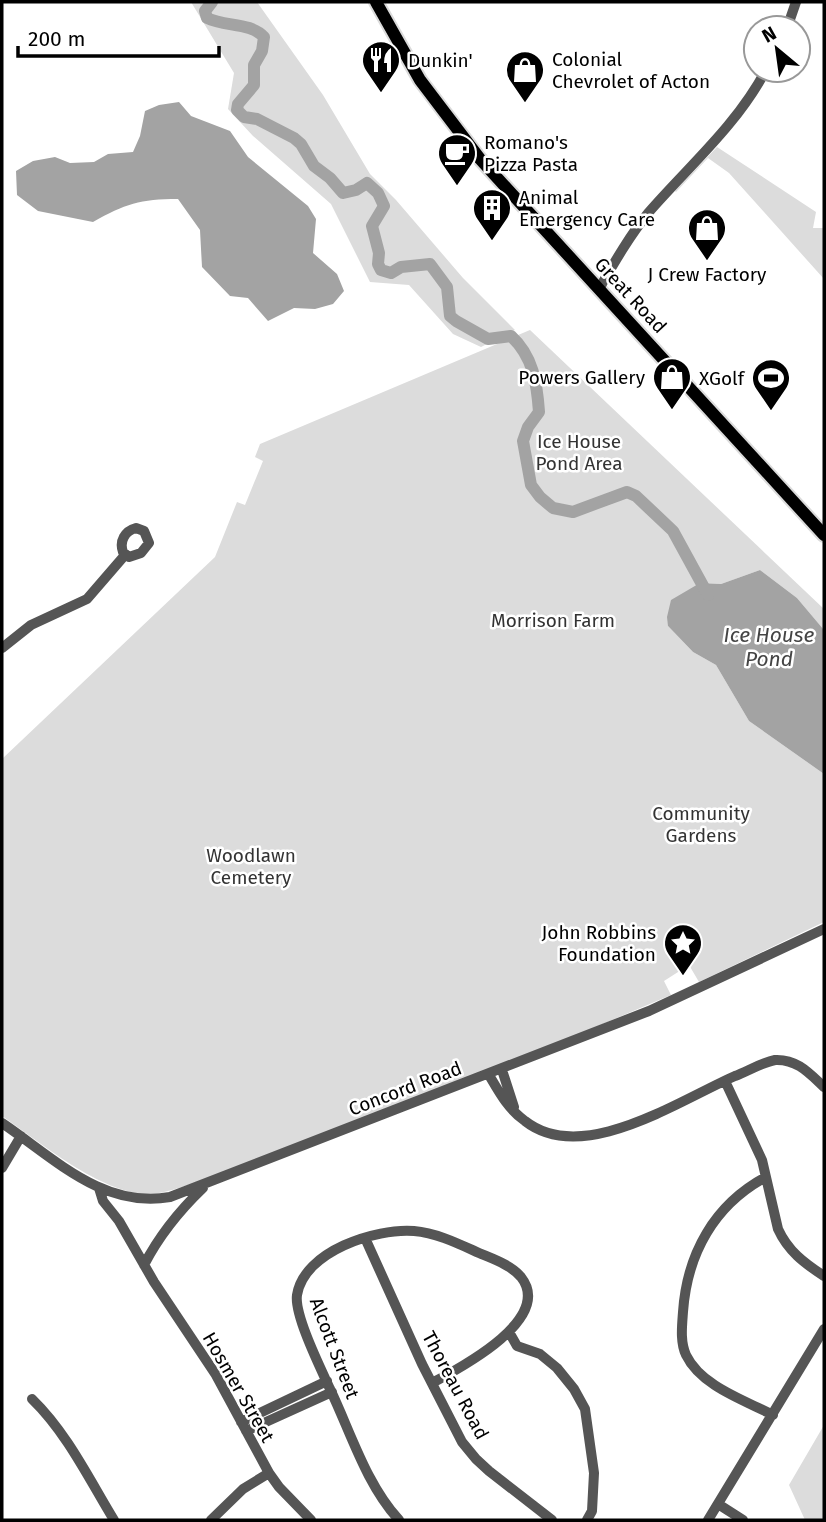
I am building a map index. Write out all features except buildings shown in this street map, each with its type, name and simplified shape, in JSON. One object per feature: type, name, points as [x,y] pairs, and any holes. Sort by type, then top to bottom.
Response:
[{"type":"main road","name":"Great Road","points":[[376,2],[420,80],[480,159],[824,535]]},
{"type":"street","points":[[599,289],[649,212],[718,139],[758,84]]},
{"type":"street","points":[[2,648],[31,625],[87,599],[125,555]]},
{"type":"street","name":"Concord Road","points":[[2,1123],[99,1188],[126,1197],[150,1200],[176,1195],[649,1011],[824,929]]},
{"type":"street","points":[[489,1075],[506,1103],[535,1128],[554,1135],[589,1137],[626,1126],[764,1063],[783,1060],[799,1065],[824,1087]]},
{"type":"street","points":[[502,1070],[511,1100],[520,1117]]},
{"type":"street","points":[[725,1081],[753,1138],[782,1239],[799,1259],[824,1276]]},
{"type":"street","points":[[2,1168],[21,1136]]},
{"type":"street","points":[[766,1177],[727,1204],[707,1228],[688,1277],[682,1328],[686,1354],[695,1367],[713,1384],[774,1415]]},
{"type":"street","points":[[145,1265],[156,1242],[174,1218],[207,1184]]},
{"type":"street","name":"Hosmer Street","points":[[99,1188],[101,1198],[119,1221],[216,1375],[269,1473],[311,1520]]},
{"type":"street","name":"Alcott Street","points":[[399,1520],[372,1482],[305,1330],[296,1296],[304,1275],[321,1259],[336,1250],[365,1238],[402,1231],[430,1234],[507,1266],[520,1276],[527,1296],[521,1316],[509,1332],[460,1368],[432,1383]]},
{"type":"street","name":"Thoreau Road","points":[[365,1238],[462,1442],[476,1459],[552,1520]]},
{"type":"street","points":[[708,1520],[824,1329]]},
{"type":"street","points":[[509,1332],[517,1346],[540,1353],[557,1368],[574,1389],[585,1409],[594,1474],[592,1511],[587,1520]]},
{"type":"street","points":[[244,1427],[327,1381]]},
{"type":"street","points":[[244,1427],[331,1392]]},
{"type":"street","points":[[32,1399],[50,1416],[114,1520]]},
{"type":"street","points":[[211,1520],[243,1489],[269,1473]]},
{"type":"street","points":[[718,1504],[743,1520]]},
{"type":"green space","points":[[191,2],[257,2],[323,95],[370,174],[463,278],[515,330],[481,347],[453,334],[409,285],[370,282],[331,204],[253,136],[228,109],[234,73]]},
{"type":"green space","points":[[717,147],[816,212],[813,228],[824,228],[824,279],[729,173],[708,158],[675,191]]},
{"type":"green space","name":"Woodlawn Cemetery","points":[[530,330],[824,609],[824,630],[797,598],[760,570],[721,584],[699,583],[668,626],[693,652],[716,665],[749,721],[824,774],[824,922],[699,982],[689,965],[664,981],[671,995],[586,1031],[197,1182],[150,1194],[131,1192],[92,1177],[2,1116],[2,759],[215,557],[237,502],[245,505],[263,461],[255,457],[260,444]]},
{"type":"green space","points":[[824,1425],[824,1520],[805,1520],[789,1485]]},
{"type":"water","points":[[179,102],[191,116],[230,131],[248,157],[308,206],[316,219],[313,253],[337,274],[344,291],[333,304],[315,309],[294,308],[268,321],[248,298],[230,296],[202,267],[200,230],[178,199],[133,204],[93,222],[38,211],[17,195],[16,171],[33,161],[55,157],[70,163],[94,162],[108,154],[133,152],[140,136],[145,111],[159,105]]},
{"type":"water","name":"Ice House Pond","points":[[760,570],[797,598],[824,630],[824,774],[749,721],[716,665],[693,652],[668,626],[671,600],[700,583],[721,584]]},
{"type":"waterway","points":[[212,2],[205,11],[207,18],[252,29],[264,37],[262,51],[254,65],[254,85],[238,104],[237,110],[244,117],[257,119],[294,138],[301,144],[314,166],[330,178],[343,193],[356,190],[367,183],[378,193],[384,206],[372,226],[381,270],[391,273],[401,267],[430,264],[447,287],[450,316],[488,339],[511,336],[524,352],[535,380],[539,412],[528,427],[523,441],[531,485],[540,497],[553,508],[573,512],[627,492],[636,496],[673,531],[708,595]]},
{"type":"place","name":"Dunkin'","points":[[381,94]]},
{"type":"place","name":"Colonial Chevrolet of Acton","points":[[525,104]]},
{"type":"place","name":"Romano's Pizza Pasta","points":[[457,187]]},
{"type":"place","name":"Animal Emergency Care","points":[[492,242]]},
{"type":"place","name":"J Crew Factory","points":[[707,262]]},
{"type":"place","name":"Powers Gallery","points":[[672,411]]},
{"type":"place","name":"XGolf","points":[[771,412]]},
{"type":"place","name":"John Robbins Foundation","points":[[683,977]]},
{"type":"park label","name":"Ice House Pond Area","points":[[579,452]]},
{"type":"park label","name":"Morrison Farm","points":[[553,620]]},
{"type":"park label","name":"Community Gardens","points":[[701,824]]}]
